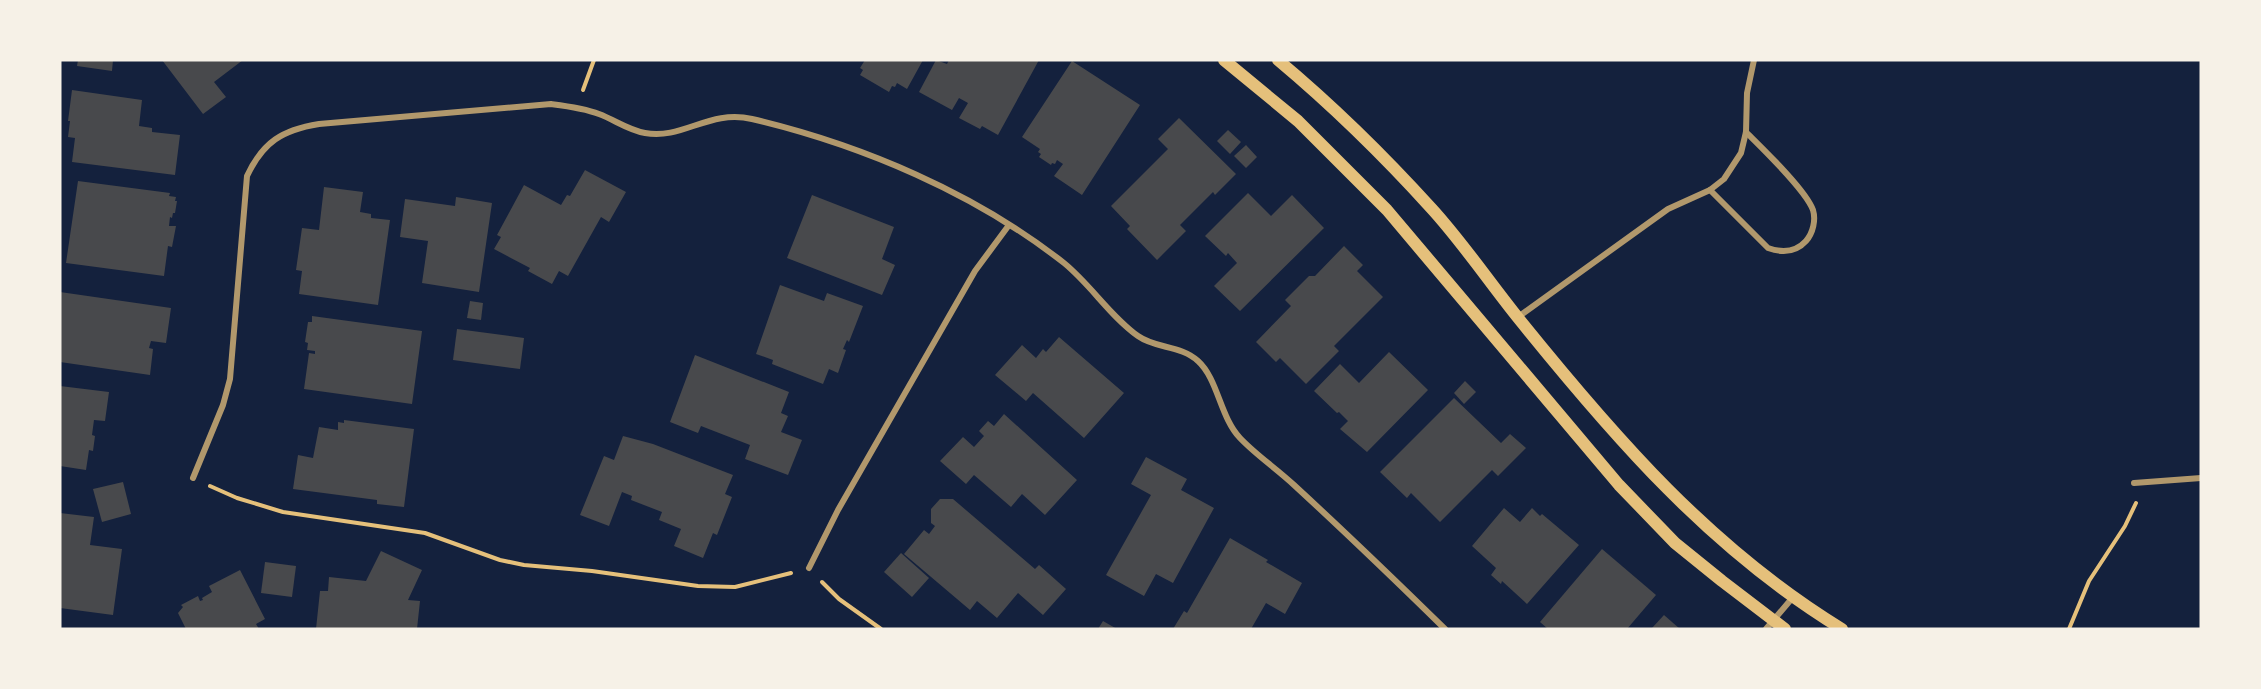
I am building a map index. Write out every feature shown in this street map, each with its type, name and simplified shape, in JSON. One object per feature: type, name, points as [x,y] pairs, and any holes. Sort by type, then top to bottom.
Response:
[{"type":"main road","points":[[1224,60],[1298,122],[1387,210],[1619,485],[1675,543],[1769,625],[1785,629]]},
{"type":"main road","points":[[1278,60],[1314,90],[1433,210],[1577,390],[1684,507],[1738,555],[1842,629]]},
{"type":"street","points":[[1518,317],[1668,209],[1710,190],[1724,179],[1741,153],[1746,132],[1747,93],[1754,60]]},
{"type":"street","points":[[193,478],[224,405],[230,379],[247,176],[255,159],[268,144],[281,135],[301,127],[320,124],[551,104],[601,114],[625,127],[645,133],[666,134],[704,121],[725,117],[747,118],[837,142],[891,163],[946,189],[1035,242],[1087,283],[1124,324],[1141,338],[1180,350],[1198,361],[1209,375],[1226,418],[1239,438],[1290,481],[1445,629]]},
{"type":"street","points":[[1710,190],[1768,248],[1791,251],[1802,246],[1809,238],[1814,227],[1813,211],[1806,199],[1772,157],[1746,132]]},
{"type":"street","points":[[809,568],[838,510],[975,271],[1009,225]]},
{"type":"street","points":[[2134,483],[2201,478]]},
{"type":"street","points":[[1769,625],[1794,596]]},
{"type":"path","points":[[579,108],[594,60]]},
{"type":"path","points":[[193,478],[237,498],[283,512],[426,533],[484,555],[524,566],[592,571],[698,586],[735,587],[809,568],[839,599],[881,629]]},
{"type":"path","points":[[2069,629],[2089,581],[2125,526],[2146,483]]},
{"type":"building","points":[[78,60],[113,60],[112,71],[77,66]]},
{"type":"building","points":[[162,60],[243,60],[214,82],[226,97],[203,114]]},
{"type":"building","points":[[865,60],[923,60],[907,89],[897,83],[889,92],[860,75],[863,70],[860,68]]},
{"type":"building","points":[[936,60],[947,64],[949,60],[1039,60],[998,135],[982,126],[980,129],[959,118],[968,103],[959,98],[952,110],[919,92]]},
{"type":"building","points":[[1072,61],[1140,105],[1082,195],[1054,176],[1063,164],[1057,160],[1051,165],[1039,157],[1040,149],[1022,137]]},
{"type":"building","points":[[72,90],[142,100],[139,126],[152,128],[152,132],[180,135],[175,175],[72,162],[75,138],[68,137],[70,121],[68,121]]},
{"type":"building","points":[[1179,118],[1236,174],[1215,195],[1213,192],[1180,225],[1186,231],[1157,260],[1127,229],[1130,226],[1111,206],[1168,149],[1158,139]]},
{"type":"building","points":[[1228,130],[1241,142],[1230,154],[1217,141]]},
{"type":"building","points":[[1246,145],[1257,157],[1246,168],[1234,156]]},
{"type":"building","points":[[585,170],[626,192],[609,222],[601,217],[568,276],[559,271],[552,284],[528,271],[530,268],[494,249],[501,237],[497,235],[524,185],[561,205],[567,195],[570,196]]},
{"type":"building","points":[[78,181],[170,193],[169,196],[176,197],[175,213],[172,218],[170,217],[169,226],[176,226],[172,247],[168,246],[164,276],[66,263]]},
{"type":"building","points":[[324,187],[363,192],[360,212],[371,214],[371,218],[390,220],[378,305],[299,294],[302,271],[296,270],[302,228],[319,230]]},
{"type":"building","points":[[1248,193],[1271,216],[1292,195],[1324,228],[1240,311],[1214,286],[1237,263],[1228,253],[1226,256],[1205,236]]},
{"type":"building","points":[[812,195],[894,227],[882,259],[895,265],[882,295],[787,258]]},
{"type":"building","points":[[456,197],[492,203],[479,292],[422,283],[428,241],[400,237],[405,199],[455,206]]},
{"type":"building","points":[[1344,246],[1363,265],[1357,271],[1383,297],[1334,346],[1339,351],[1306,384],[1280,358],[1276,362],[1256,342],[1291,306],[1285,300],[1309,276],[1315,276]]},
{"type":"building","points":[[780,285],[824,301],[827,293],[863,306],[849,342],[847,340],[843,349],[846,350],[838,373],[829,369],[823,384],[772,364],[773,360],[756,354]]},
{"type":"building","points":[[60,292],[171,308],[166,343],[151,341],[149,348],[153,349],[150,375],[60,362]]},
{"type":"building","points":[[470,301],[483,303],[481,320],[467,318]]},
{"type":"building","points":[[312,316],[422,331],[412,404],[304,389],[309,353],[315,354],[315,351],[307,350],[308,343],[305,342],[308,322],[312,322]]},
{"type":"building","points":[[457,329],[524,338],[520,369],[453,360]]},
{"type":"building","points":[[1059,337],[1124,393],[1084,438],[1033,393],[1026,401],[995,375],[1022,345],[1036,358],[1043,349],[1046,352]]},
{"type":"building","points":[[1389,352],[1428,390],[1367,452],[1340,429],[1348,421],[1314,391],[1340,364],[1359,383]]},
{"type":"building","points":[[695,355],[789,392],[781,413],[788,416],[781,432],[802,440],[788,475],[745,459],[750,445],[701,426],[698,433],[670,422]]},
{"type":"building","points":[[1465,381],[1476,392],[1464,404],[1454,393]]},
{"type":"building","points":[[60,386],[109,392],[105,421],[94,420],[93,451],[89,450],[86,470],[60,466]]},
{"type":"building","points":[[1454,398],[1501,443],[1510,434],[1526,448],[1498,476],[1492,470],[1440,522],[1411,493],[1407,498],[1380,472]]},
{"type":"building","points":[[1004,414],[1077,480],[1045,515],[1022,494],[1011,507],[974,475],[966,484],[940,461],[963,437],[974,447],[984,436],[979,431],[988,421],[994,426]]},
{"type":"building","points":[[344,420],[414,429],[404,507],[377,504],[377,500],[293,489],[298,455],[313,458],[319,427],[338,430],[338,422],[344,423]]},
{"type":"building","points":[[623,436],[653,444],[733,475],[725,494],[732,497],[717,535],[713,533],[703,558],[674,546],[681,529],[659,520],[662,512],[631,500],[632,496],[622,492],[609,526],[580,515],[604,456],[614,460]]},
{"type":"building","points":[[1146,457],[1187,479],[1181,490],[1214,508],[1173,583],[1156,574],[1144,596],[1106,575],[1151,495],[1131,484]]},
{"type":"building","points":[[123,482],[131,514],[102,522],[93,489]]},
{"type":"building","points":[[940,499],[953,499],[1035,569],[1039,565],[1066,589],[1043,615],[1018,593],[997,618],[977,601],[970,610],[904,554],[924,530],[929,534],[935,526],[931,523],[931,509]]},
{"type":"building","points":[[1504,508],[1520,522],[1532,508],[1579,545],[1527,604],[1502,581],[1501,584],[1491,575],[1496,568],[1472,546]]},
{"type":"building","points":[[60,513],[94,517],[90,545],[122,549],[113,615],[60,608]]},
{"type":"building","points":[[1230,538],[1302,583],[1285,614],[1266,603],[1251,629],[1173,629],[1184,611],[1187,613]]},
{"type":"building","points":[[1602,549],[1656,595],[1627,629],[1548,629],[1540,622]]},
{"type":"building","points":[[381,551],[422,570],[408,600],[420,601],[417,629],[316,629],[320,591],[328,591],[329,577],[366,581]]},
{"type":"building","points":[[901,553],[929,578],[912,597],[884,572]]},
{"type":"building","points":[[265,562],[296,566],[292,597],[261,593]]},
{"type":"building","points":[[240,570],[265,619],[256,624],[259,629],[186,629],[178,613],[183,607],[181,605],[198,596],[200,601],[203,600],[202,598],[212,592],[209,586]]},
{"type":"building","points":[[1664,615],[1680,629],[1652,628]]},
{"type":"building","points":[[1103,621],[1117,629],[1098,629]]}]
